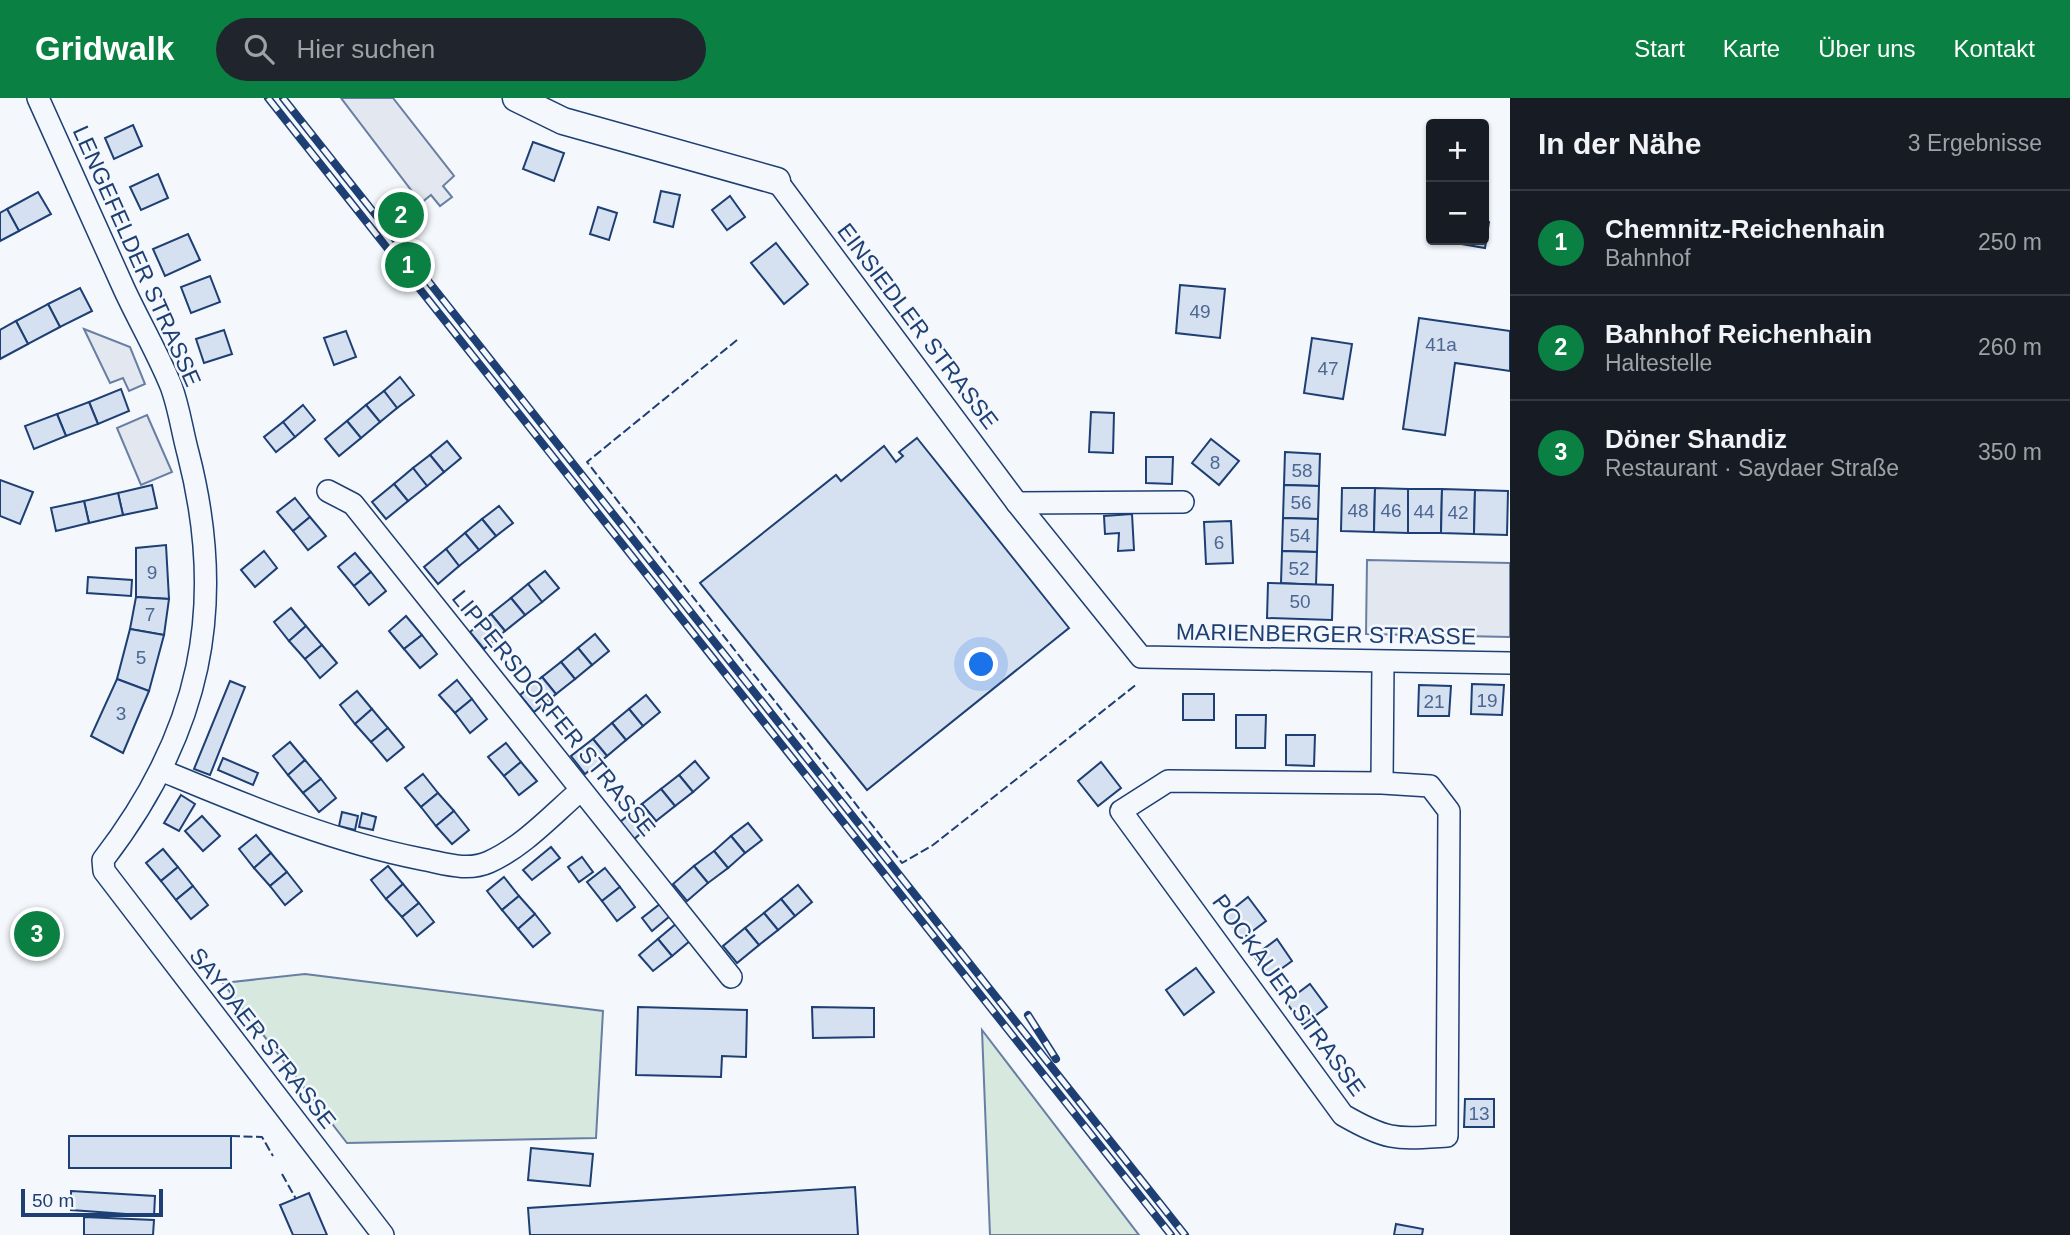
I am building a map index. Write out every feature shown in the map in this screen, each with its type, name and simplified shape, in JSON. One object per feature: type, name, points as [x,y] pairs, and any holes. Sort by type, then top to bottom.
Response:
[{"type":"main road","points":[[516,98],[563,121],[777,181]]},
{"type":"street","name":"LENGEFELDER STRASSE","points":[[38,98],[171,388],[199,494],[208,585],[195,682],[163,771],[140,811],[103,860],[104,871]]},
{"type":"street","name":"EINSIEDLER STRASSE","points":[[777,181],[1017,503],[1141,657]]},
{"type":"street","name":"LIPPERSDORFER STRASSE","points":[[328,491],[353,504],[732,977]]},
{"type":"street","points":[[1017,503],[1183,502]]},
{"type":"street","name":"MARIENBERGER STRASSE","points":[[1141,657],[1510,663]]},
{"type":"street","points":[[1382,783],[1383,662]]},
{"type":"street","points":[[163,771],[291,823],[376,850],[465,868],[487,863],[509,850],[581,790]]},
{"type":"street","name":"POCKAUER STRASSE","points":[[1168,782],[1382,783],[1430,786],[1450,811],[1447,1136],[1379,1136],[1343,1115],[1121,811],[1168,782]]},
{"type":"street","name":"SAYDAER STRASSE","points":[[104,871],[383,1235]]},
{"type":"shaded area","points":[[341,98],[393,98],[454,176],[443,186],[452,197],[440,206],[431,195],[421,203]]},
{"type":"shaded area","points":[[84,329],[130,347],[145,384],[129,391],[123,378],[110,383]]},
{"type":"shaded area","points":[[147,415],[172,472],[141,485],[117,428]]},
{"type":"shaded area","points":[[1367,560],[1510,563],[1510,637],[1366,634]]},
{"type":"shaded area","points":[[305,974],[603,1011],[596,1138],[347,1143],[223,983]]},
{"type":"shaded area","points":[[982,1030],[1139,1235],[990,1235]]},
{"type":"building","points":[[133,125],[142,146],[114,159],[105,138]]},
{"type":"building","points":[[533,142],[564,153],[554,181],[523,169]]},
{"type":"building","points":[[158,174],[168,198],[141,210],[130,187]]},
{"type":"building","points":[[661,191],[680,195],[673,227],[654,222]]},
{"type":"building","points":[[38,192],[51,214],[19,231],[7,209]]},
{"type":"building","points":[[730,196],[745,217],[727,230],[712,210]]},
{"type":"building","points":[[598,207],[617,213],[609,240],[590,234]]},
{"type":"building","points":[[7,209],[19,231],[0,241],[0,213]]},
{"type":"building","points":[[188,234],[200,260],[165,276],[153,249]]},
{"type":"building","points":[[776,243],[808,284],[784,304],[751,263]]},
{"type":"building","points":[[210,276],[220,302],[191,313],[181,287]]},
{"type":"building","points":[[1180,285],[1225,289],[1220,338],[1176,333]]},
{"type":"building","points":[[80,288],[92,311],[60,327],[48,304]]},
{"type":"building","points":[[48,304],[60,327],[28,344],[16,321]]},
{"type":"building","points":[[1419,318],[1510,331],[1510,371],[1455,363],[1445,435],[1403,429]]},
{"type":"building","points":[[16,321],[28,344],[0,359],[0,330]]},
{"type":"building","points":[[224,330],[232,354],[204,363],[196,339]]},
{"type":"building","points":[[346,331],[356,357],[334,365],[324,338]]},
{"type":"building","points":[[1312,338],[1352,344],[1343,399],[1304,393]]},
{"type":"building","points":[[400,377],[414,395],[397,408],[384,391]]},
{"type":"building","points":[[121,389],[129,411],[98,424],[89,402]]},
{"type":"building","points":[[384,391],[397,408],[380,422],[366,405]]},
{"type":"building","points":[[89,402],[98,424],[66,436],[57,414]]},
{"type":"building","points":[[303,405],[315,420],[295,437],[283,422]]},
{"type":"building","points":[[366,405],[380,422],[361,438],[347,421]]},
{"type":"building","points":[[1091,412],[1114,413],[1113,453],[1089,452]]},
{"type":"building","points":[[57,414],[66,436],[34,449],[25,426]]},
{"type":"building","points":[[347,421],[361,438],[339,456],[325,439]]},
{"type":"building","points":[[283,422],[295,437],[276,452],[264,437]]},
{"type":"building","points":[[917,438],[1069,628],[867,790],[700,583],[836,475],[841,481],[884,446],[896,462],[903,456],[899,452]]},
{"type":"building","points":[[1211,439],[1239,461],[1219,485],[1192,463]]},
{"type":"building","points":[[447,441],[461,458],[444,472],[430,455]]},
{"type":"building","points":[[1285,452],[1320,454],[1319,486],[1284,485]]},
{"type":"building","points":[[430,455],[444,472],[427,486],[413,468]]},
{"type":"building","points":[[1146,457],[1173,457],[1172,484],[1146,483]]},
{"type":"building","points":[[413,468],[427,486],[408,501],[394,484]]},
{"type":"building","points":[[0,480],[33,492],[20,524],[0,516]]},
{"type":"building","points":[[394,484],[408,501],[386,519],[372,502]]},
{"type":"building","points":[[152,485],[157,508],[123,515],[118,493]]},
{"type":"building","points":[[1284,485],[1319,486],[1318,519],[1283,518]]},
{"type":"building","points":[[1342,488],[1375,488],[1374,532],[1341,531]]},
{"type":"building","points":[[1375,488],[1408,489],[1408,533],[1374,532]]},
{"type":"building","points":[[1408,489],[1442,489],[1441,533],[1408,533]]},
{"type":"building","points":[[1442,489],[1475,490],[1474,534],[1441,533]]},
{"type":"building","points":[[1475,490],[1508,491],[1507,535],[1474,534]]},
{"type":"building","points":[[118,493],[123,515],[89,523],[84,501]]},
{"type":"building","points":[[295,498],[310,517],[293,531],[277,512]]},
{"type":"building","points":[[84,501],[89,523],[56,531],[51,508]]},
{"type":"building","points":[[499,506],[513,523],[496,536],[482,519]]},
{"type":"building","points":[[1132,514],[1134,550],[1118,551],[1119,533],[1105,534],[1104,516]]},
{"type":"building","points":[[310,517],[326,536],[308,550],[293,531]]},
{"type":"building","points":[[1283,518],[1318,519],[1317,552],[1282,551]]},
{"type":"building","points":[[482,519],[496,536],[479,550],[465,533]]},
{"type":"building","points":[[1231,521],[1233,563],[1206,564],[1204,522]]},
{"type":"building","points":[[465,533],[479,550],[459,566],[446,549]]},
{"type":"building","points":[[166,545],[169,599],[136,597],[136,548]]},
{"type":"building","points":[[446,549],[459,566],[438,584],[424,567]]},
{"type":"building","points":[[264,551],[277,568],[255,587],[241,570]]},
{"type":"building","points":[[1282,551],[1317,552],[1316,585],[1281,583]]},
{"type":"building","points":[[355,553],[371,572],[354,586],[338,567]]},
{"type":"building","points":[[545,571],[559,588],[542,602],[528,584]]},
{"type":"building","points":[[371,572],[386,591],[369,605],[354,586]]},
{"type":"building","points":[[88,577],[132,580],[131,596],[87,593]]},
{"type":"building","points":[[1268,583],[1333,585],[1332,620],[1267,618]]},
{"type":"building","points":[[528,584],[542,602],[525,615],[511,598]]},
{"type":"building","points":[[136,597],[169,599],[164,635],[130,629]]},
{"type":"building","points":[[511,598],[525,615],[505,631],[491,614]]},
{"type":"building","points":[[291,608],[306,626],[289,641],[274,622]]},
{"type":"building","points":[[491,614],[505,631],[484,649],[470,632]]},
{"type":"building","points":[[406,616],[422,635],[404,649],[389,631]]},
{"type":"building","points":[[306,626],[322,645],[305,659],[289,641]]},
{"type":"building","points":[[130,629],[164,635],[149,691],[117,679]]},
{"type":"building","points":[[595,634],[609,651],[592,665],[578,648]]},
{"type":"building","points":[[422,635],[437,654],[420,668],[404,649]]},
{"type":"building","points":[[322,645],[337,663],[320,678],[305,659]]},
{"type":"building","points":[[578,648],[592,665],[575,679],[561,662]]},
{"type":"building","points":[[561,662],[575,679],[556,694],[542,677]]},
{"type":"building","points":[[542,677],[556,694],[534,712],[520,695]]},
{"type":"building","points":[[117,679],[149,691],[123,753],[91,736]]},
{"type":"building","points":[[457,680],[472,699],[455,713],[439,695]]},
{"type":"building","points":[[230,681],[245,687],[210,775],[194,769]]},
{"type":"building","points":[[1472,684],[1504,685],[1502,715],[1471,714]]},
{"type":"building","points":[[1419,685],[1451,686],[1449,716],[1418,716]]},
{"type":"building","points":[[357,691],[372,709],[355,724],[340,705]]},
{"type":"building","points":[[1183,694],[1214,694],[1214,720],[1183,720]]},
{"type":"building","points":[[646,695],[660,712],[643,726],[629,709]]},
{"type":"building","points":[[472,699],[487,719],[470,733],[455,713]]},
{"type":"building","points":[[372,709],[388,728],[371,742],[355,724]]},
{"type":"building","points":[[629,709],[643,726],[626,740],[612,723]]},
{"type":"building","points":[[1236,715],[1266,715],[1265,748],[1236,748]]},
{"type":"building","points":[[612,723],[626,740],[607,756],[593,739]]},
{"type":"building","points":[[388,728],[404,747],[387,761],[371,742]]},
{"type":"building","points":[[1286,735],[1315,735],[1314,766],[1286,765]]},
{"type":"building","points":[[593,739],[607,756],[585,774],[571,756]]},
{"type":"building","points":[[290,742],[305,760],[288,775],[273,756]]},
{"type":"building","points":[[506,743],[521,762],[504,776],[488,757]]},
{"type":"building","points":[[223,758],[258,773],[253,785],[218,770]]},
{"type":"building","points":[[305,760],[321,779],[303,793],[288,775]]},
{"type":"building","points":[[695,761],[709,778],[693,792],[679,775]]},
{"type":"building","points":[[521,762],[537,781],[519,795],[504,776]]},
{"type":"building","points":[[1101,762],[1121,788],[1098,806],[1078,781]]},
{"type":"building","points":[[423,774],[438,793],[421,807],[405,788]]},
{"type":"building","points":[[679,775],[693,792],[675,806],[661,789]]},
{"type":"building","points":[[321,779],[336,798],[319,812],[303,793]]},
{"type":"building","points":[[661,789],[675,806],[656,821],[642,804]]},
{"type":"building","points":[[438,793],[454,811],[436,826],[421,807]]},
{"type":"building","points":[[181,795],[195,804],[179,831],[164,823]]},
{"type":"building","points":[[642,804],[656,821],[634,839],[620,822]]},
{"type":"building","points":[[454,811],[469,830],[452,844],[436,826]]},
{"type":"building","points":[[342,812],[358,816],[355,830],[339,826]]},
{"type":"building","points":[[362,813],[376,817],[373,830],[359,827]]},
{"type":"building","points":[[202,816],[220,836],[203,851],[185,831]]},
{"type":"building","points":[[748,823],[762,840],[745,853],[731,836]]},
{"type":"building","points":[[256,835],[271,853],[254,868],[239,849]]},
{"type":"building","points":[[731,836],[745,853],[728,868],[714,851]]},
{"type":"building","points":[[551,847],[560,858],[532,880],[523,870]]},
{"type":"building","points":[[163,849],[178,867],[161,881],[146,863]]},
{"type":"building","points":[[714,851],[728,868],[708,883],[694,866]]},
{"type":"building","points":[[271,853],[287,872],[270,886],[254,868]]},
{"type":"building","points":[[582,857],[593,872],[579,882],[568,867]]},
{"type":"building","points":[[388,866],[403,884],[386,899],[371,880]]},
{"type":"building","points":[[694,866],[708,883],[687,901],[673,884]]},
{"type":"building","points":[[178,867],[193,886],[176,900],[161,881]]},
{"type":"building","points":[[605,868],[620,887],[602,901],[587,882]]},
{"type":"building","points":[[287,872],[302,891],[285,905],[270,886]]},
{"type":"building","points":[[504,877],[519,896],[502,910],[487,891]]},
{"type":"building","points":[[403,884],[419,903],[402,917],[386,899]]},
{"type":"building","points":[[798,885],[812,902],[795,916],[781,899]]},
{"type":"building","points":[[193,886],[208,905],[191,919],[176,900]]},
{"type":"building","points":[[620,887],[635,907],[617,921],[602,901]]},
{"type":"building","points":[[519,896],[535,914],[518,929],[502,910]]},
{"type":"building","points":[[1248,897],[1266,921],[1242,939],[1224,916]]},
{"type":"building","points":[[781,899],[795,916],[778,930],[764,913]]},
{"type":"building","points":[[419,903],[434,922],[417,936],[402,917]]},
{"type":"building","points":[[660,904],[670,916],[652,931],[642,918]]},
{"type":"building","points":[[764,913],[778,930],[759,945],[745,928]]},
{"type":"building","points":[[535,914],[550,933],[533,947],[518,929]]},
{"type":"building","points":[[42,916],[55,935],[31,952],[18,933]]},
{"type":"building","points":[[677,923],[691,940],[672,956],[658,939]]},
{"type":"building","points":[[745,928],[759,945],[737,963],[723,946]]},
{"type":"building","points":[[658,939],[672,956],[653,971],[639,955]]},
{"type":"building","points":[[1277,939],[1292,961],[1270,977],[1254,956]]},
{"type":"building","points":[[1196,968],[1214,992],[1184,1015],[1166,990]]},
{"type":"building","points":[[1310,984],[1327,1007],[1303,1025],[1286,1002]]},
{"type":"building","points":[[638,1007],[747,1010],[746,1057],[722,1056],[721,1077],[636,1075]]},
{"type":"building","points":[[812,1007],[874,1008],[874,1037],[813,1038]]},
{"type":"building","points":[[1465,1099],[1494,1099],[1494,1127],[1464,1127]]},
{"type":"building","points":[[69,1136],[231,1136],[231,1168],[69,1168]]},
{"type":"building","points":[[531,1148],[593,1154],[590,1186],[528,1180]]},
{"type":"building","points":[[855,1187],[858,1235],[530,1235],[528,1208]]},
{"type":"building","points":[[71,1191],[155,1196],[154,1216],[71,1210]]},
{"type":"building","points":[[309,1193],[327,1235],[293,1235],[280,1205]]},
{"type":"building","points":[[84,1217],[154,1220],[153,1235],[84,1235]]},
{"type":"building","points":[[1396,1224],[1423,1229],[1422,1235],[1394,1235]]},
{"type":"railway","points":[[268,98],[1171,1235]]},
{"type":"railway","points":[[283,98],[1185,1235]]},
{"type":"railway","points":[[1028,1015],[1056,1059]]},
{"type":"fence","points":[[737,340],[587,462],[902,863],[933,845],[1137,684]]},
{"type":"fence","points":[[231,1136],[262,1137],[273,1156]]},
{"type":"fence","points":[[282,1174],[296,1199]]},
{"type":"place","name":"Bahnhof Reichenhain","points":[[401,215]]},
{"type":"place","name":"Chemnitz-Reichenhain","points":[[408,265]]},
{"type":"place","name":"Döner Shandiz","points":[[37,934]]}]
